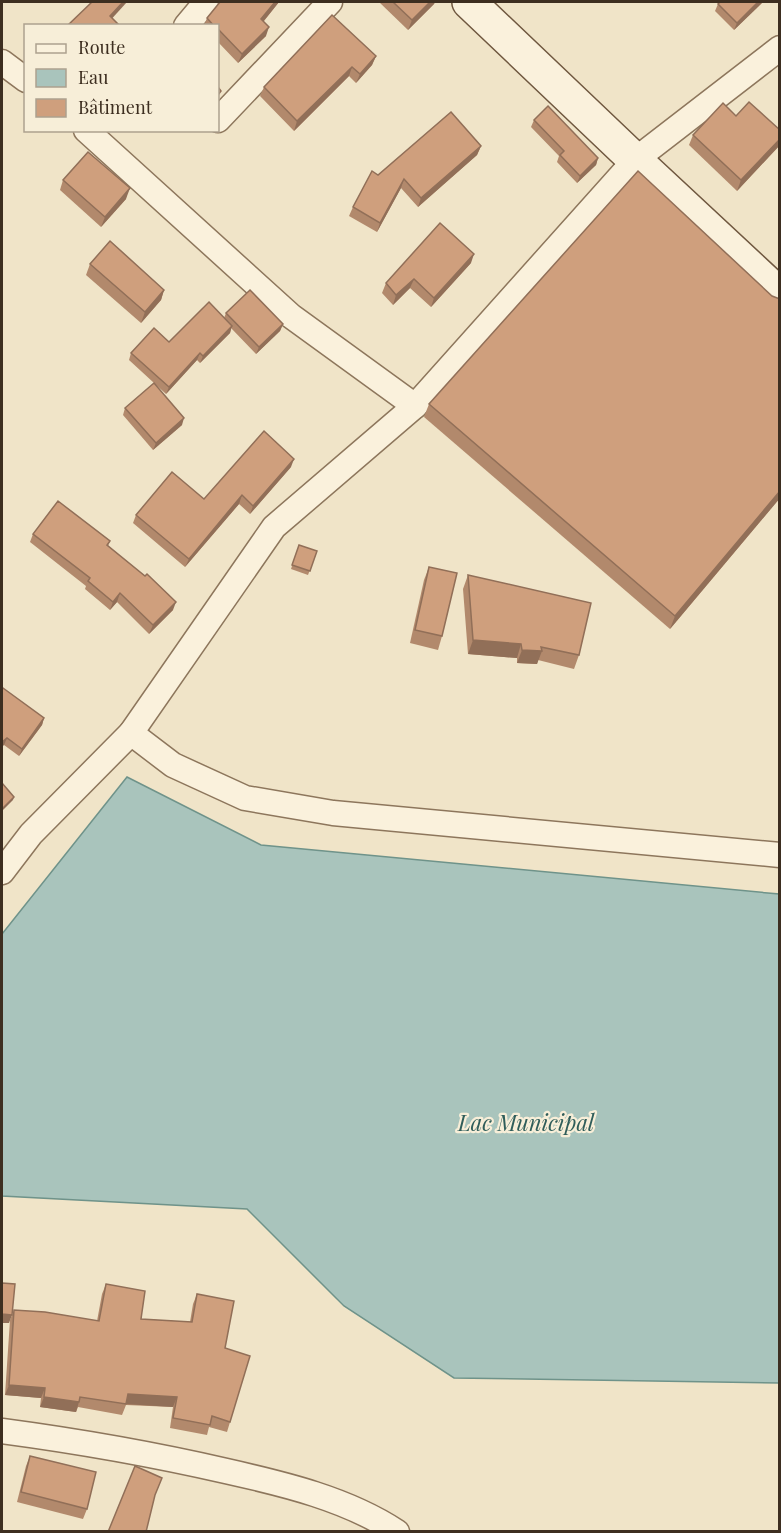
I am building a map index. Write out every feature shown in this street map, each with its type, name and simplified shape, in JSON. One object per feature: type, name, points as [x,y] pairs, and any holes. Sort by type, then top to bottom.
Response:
[{"type":"street","points":[[188,24],[206,2]]},
{"type":"street","points":[[219,119],[330,2]]},
{"type":"street","points":[[469,2],[780,296]]},
{"type":"street","points":[[2,872],[31,834],[131,733],[274,527],[415,406],[635,160],[780,48]]},
{"type":"street","points":[[2,62],[24,78]]},
{"type":"street","points":[[88,132],[291,316],[415,406]]},
{"type":"street","points":[[131,733],[173,765],[245,798],[333,813],[780,855]]},
{"type":"street","points":[[2,1431],[161,1456],[292,1486],[379,1520],[397,1532]]},
{"type":"water","name":"Lac Municipal","points":[[127,777],[261,845],[779,894],[779,1383],[454,1378],[344,1306],[247,1209],[2,1196],[2,934]]},
{"type":"building","points":[[92,2],[123,2],[110,16],[118,24],[69,24]]},
{"type":"building","points":[[220,2],[275,2],[261,19],[269,27],[242,54],[219,30],[219,24],[212,24],[207,18]]},
{"type":"building","points":[[393,2],[430,2],[412,20]]},
{"type":"building","points":[[720,2],[758,2],[737,23],[718,4]]},
{"type":"building","points":[[332,15],[376,56],[360,74],[352,67],[297,121],[264,87]]},
{"type":"building","points":[[749,102],[780,130],[780,139],[741,180],[693,135],[723,103],[736,116]]},
{"type":"building","points":[[548,106],[598,158],[580,176],[560,155],[564,151],[534,120]]},
{"type":"building","points":[[451,112],[481,146],[421,198],[404,179],[380,223],[353,207],[372,171],[378,175]]},
{"type":"building","points":[[88,152],[130,188],[105,217],[63,180]]},
{"type":"building","points":[[638,171],[772,296],[780,299],[780,491],[675,616],[429,404]]},
{"type":"building","points":[[440,223],[474,254],[434,298],[414,279],[396,295],[386,283]]},
{"type":"building","points":[[110,241],[164,290],[145,312],[90,264]]},
{"type":"building","points":[[250,290],[283,324],[259,347],[226,313]]},
{"type":"building","points":[[209,302],[232,326],[203,356],[200,353],[169,387],[131,353],[154,328],[169,342]]},
{"type":"building","points":[[154,383],[184,418],[156,443],[125,408]]},
{"type":"building","points":[[264,431],[294,459],[253,506],[242,495],[189,559],[136,515],[172,472],[204,499]]},
{"type":"building","points":[[58,501],[110,541],[107,545],[145,576],[147,574],[176,602],[153,625],[120,593],[113,602],[88,581],[90,578],[33,534]]},
{"type":"building","points":[[299,545],[317,551],[310,571],[292,565]]},
{"type":"building","points":[[429,567],[457,573],[442,636],[415,630]]},
{"type":"building","points":[[468,575],[591,603],[579,655],[541,647],[542,651],[522,650],[521,644],[473,640]]},
{"type":"building","points":[[3,688],[44,718],[22,749],[7,738],[2,742]]},
{"type":"building","points":[[2,783],[14,797],[2,809]]},
{"type":"building","points":[[2,1283],[15,1284],[12,1315],[2,1314]]},
{"type":"building","points":[[106,1284],[145,1291],[141,1319],[192,1322],[197,1294],[234,1301],[225,1348],[250,1356],[230,1422],[212,1416],[210,1425],[173,1418],[177,1397],[128,1394],[126,1404],[80,1397],[79,1402],[44,1397],[45,1388],[9,1385],[14,1310],[45,1312],[99,1321]]},
{"type":"building","points":[[30,1456],[96,1472],[87,1509],[21,1492]]},
{"type":"building","points":[[135,1466],[162,1478],[155,1495],[146,1532],[108,1532]]}]
